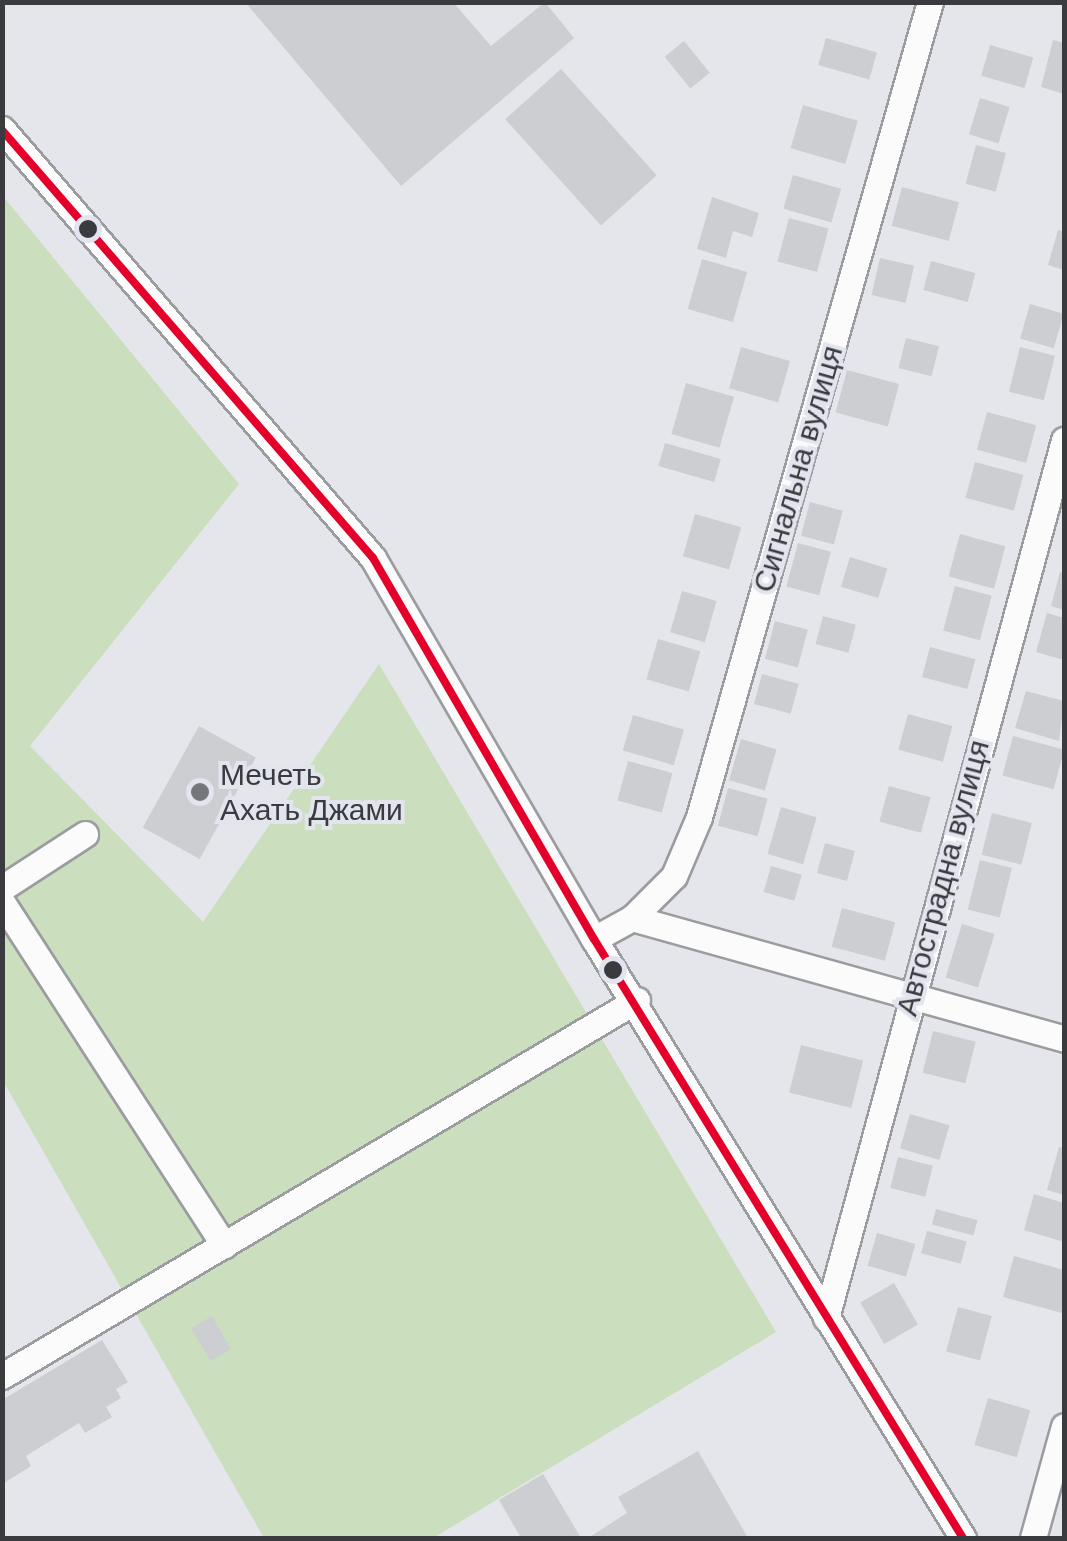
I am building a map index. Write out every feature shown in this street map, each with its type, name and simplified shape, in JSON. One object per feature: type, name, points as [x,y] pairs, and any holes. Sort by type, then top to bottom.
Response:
[{"type":"street","name":"Сигнальна вулиця","points":[[594,939],[632,918],[674,876],[698,817],[930,2]]},
{"type":"street","points":[[2,129],[374,558],[594,939],[637,1000],[826,1318],[963,1538]]},
{"type":"street","name":"Автострадна вулиця","points":[[826,1318],[910,996],[1064,440]]},
{"type":"street","points":[[2,888],[85,834]]},
{"type":"street","points":[[2,902],[224,1245]]},
{"type":"street","points":[[632,918],[1064,1039]]},
{"type":"street","points":[[2,1376],[637,1000]]},
{"type":"street","points":[[1033,1538],[1064,1426]]},
{"type":"green space","points":[[2,195],[239,484],[30,746],[203,922],[379,664],[776,1332],[433,1538],[264,1538],[3,1081]]},
{"type":"building","points":[[245,2],[453,2],[491,46],[545,2],[574,38],[401,186]]},
{"type":"building","points":[[826,38],[877,53],[869,80],[818,65]]},
{"type":"building","points":[[1053,40],[1064,43],[1064,94],[1041,87]]},
{"type":"building","points":[[684,41],[710,73],[690,89],[665,57]]},
{"type":"building","points":[[990,45],[1033,57],[1024,88],[981,76]]},
{"type":"building","points":[[561,69],[657,175],[601,225],[505,119]]},
{"type":"building","points":[[980,98],[1010,107],[999,143],[969,134]]},
{"type":"building","points":[[803,105],[858,121],[845,164],[791,148]]},
{"type":"building","points":[[976,145],[1006,153],[996,192],[966,184]]},
{"type":"building","points":[[793,175],[841,189],[831,222],[783,209]]},
{"type":"building","points":[[902,187],[959,202],[949,241],[892,226]]},
{"type":"building","points":[[712,197],[759,213],[752,237],[733,231],[726,258],[697,249]]},
{"type":"building","points":[[789,218],[829,229],[817,272],[777,261]]},
{"type":"building","points":[[1058,230],[1064,232],[1064,270],[1048,265]]},
{"type":"building","points":[[880,258],[914,266],[906,303],[871,295]]},
{"type":"building","points":[[702,259],[747,272],[733,322],[688,309]]},
{"type":"building","points":[[931,261],[975,273],[968,302],[923,290]]},
{"type":"building","points":[[1030,304],[1064,314],[1054,348],[1020,339]]},
{"type":"building","points":[[906,338],[939,346],[931,376],[899,368]]},
{"type":"building","points":[[741,347],[790,361],[778,402],[729,388]]},
{"type":"building","points":[[1020,347],[1055,356],[1044,400],[1009,392]]},
{"type":"building","points":[[847,370],[899,384],[888,426],[836,413]]},
{"type":"building","points":[[686,383],[734,397],[719,448],[671,434]]},
{"type":"building","points":[[987,412],[1036,425],[1026,463],[977,450]]},
{"type":"building","points":[[665,443],[721,459],[714,482],[658,466]]},
{"type":"building","points":[[975,462],[1023,475],[1014,511],[965,498]]},
{"type":"building","points":[[810,502],[843,511],[834,545],[801,536]]},
{"type":"building","points":[[695,514],[741,527],[729,570],[683,556]]},
{"type":"building","points":[[960,534],[1005,546],[994,589],[949,577]]},
{"type":"building","points":[[798,543],[831,552],[819,595],[786,586]]},
{"type":"building","points":[[850,557],[887,568],[878,598],[841,587]]},
{"type":"building","points":[[1060,572],[1064,573],[1064,610],[1051,606]]},
{"type":"building","points":[[955,586],[992,596],[980,640],[943,630]]},
{"type":"building","points":[[682,591],[717,601],[705,642],[670,632]]},
{"type":"building","points":[[1047,613],[1064,618],[1064,660],[1036,652]]},
{"type":"building","points":[[823,616],[856,625],[848,653],[815,644]]},
{"type":"building","points":[[775,621],[808,630],[798,667],[765,659]]},
{"type":"building","points":[[658,639],[700,651],[689,692],[646,679]]},
{"type":"building","points":[[930,647],[975,659],[967,689],[922,677]]},
{"type":"building","points":[[762,674],[799,684],[791,714],[754,704]]},
{"type":"building","points":[[1026,691],[1064,701],[1059,741],[1015,728]]},
{"type":"building","points":[[908,714],[952,726],[943,762],[898,750]]},
{"type":"building","points":[[633,715],[684,730],[674,765],[623,751]]},
{"type":"building","name":"Мечеть Ахать Джами","points":[[199,726],[256,758],[200,859],[143,827]]},
{"type":"building","points":[[1013,736],[1064,750],[1054,789],[1002,776]]},
{"type":"building","points":[[741,739],[777,749],[765,791],[729,780]]},
{"type":"building","points":[[628,761],[672,773],[662,813],[617,801]]},
{"type":"building","points":[[889,786],[931,797],[921,833],[879,822]]},
{"type":"building","points":[[728,788],[768,799],[758,836],[718,826]]},
{"type":"building","points":[[781,807],[817,817],[803,864],[767,854]]},
{"type":"building","points":[[992,813],[1032,823],[1021,865],[982,855]]},
{"type":"building","points":[[825,843],[855,851],[847,881],[817,873]]},
{"type":"building","points":[[980,860],[1012,868],[1000,917],[968,909]]},
{"type":"building","points":[[771,866],[802,875],[794,901],[764,892]]},
{"type":"building","points":[[842,908],[895,922],[885,961],[832,947]]},
{"type":"building","points":[[962,924],[995,934],[978,987],[946,978]]},
{"type":"building","points":[[933,1031],[976,1042],[965,1083],[923,1073]]},
{"type":"building","points":[[801,1045],[863,1060],[851,1108],[789,1093]]},
{"type":"building","points":[[910,1114],[949,1125],[939,1160],[900,1149]]},
{"type":"building","points":[[1059,1147],[1064,1148],[1064,1195],[1047,1190]]},
{"type":"building","points":[[898,1157],[933,1166],[925,1197],[890,1188]]},
{"type":"building","points":[[1034,1194],[1064,1203],[1064,1242],[1024,1230]]},
{"type":"building","points":[[936,1209],[978,1220],[973,1236],[932,1224]]},
{"type":"building","points":[[927,1231],[967,1242],[961,1264],[921,1253]]},
{"type":"building","points":[[877,1233],[915,1244],[906,1277],[868,1266]]},
{"type":"building","points":[[1014,1256],[1064,1270],[1062,1313],[1003,1297]]},
{"type":"building","points":[[894,1283],[918,1325],[884,1344],[860,1302]]},
{"type":"building","points":[[958,1307],[992,1316],[980,1360],[946,1351]]},
{"type":"building","points":[[212,1316],[231,1349],[210,1361],[191,1328]]},
{"type":"building","points":[[102,1340],[128,1382],[116,1389],[121,1398],[106,1407],[112,1417],[85,1433],[79,1423],[26,1456],[31,1466],[4,1483],[2,1400]]},
{"type":"building","points":[[988,1398],[1030,1410],[1017,1457],[974,1445]]},
{"type":"building","points":[[698,1451],[748,1538],[588,1538],[627,1513],[618,1497]]},
{"type":"building","points":[[543,1474],[581,1538],[521,1538],[499,1500]]},
{"type":"transit line","points":[[2,130],[373,558],[594,939],[963,1538]]},
{"type":"place","name":"Мечеть Ахать Джами","points":[[200,792]]}]
